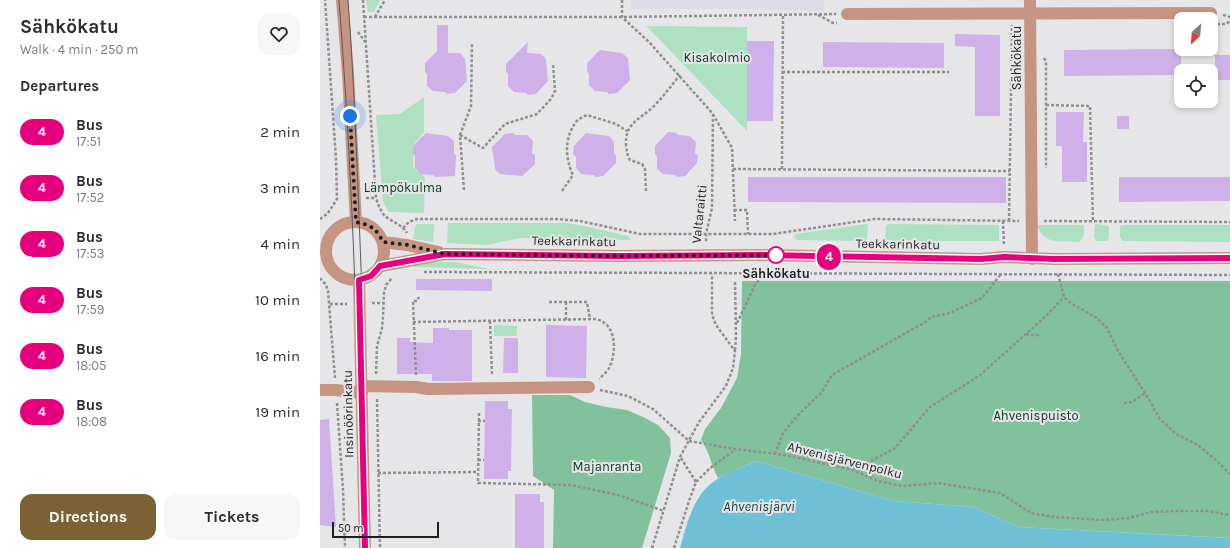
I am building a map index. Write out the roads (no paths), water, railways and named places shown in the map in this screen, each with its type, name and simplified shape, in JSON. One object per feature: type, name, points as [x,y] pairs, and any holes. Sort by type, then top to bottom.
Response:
[{"type":"street","points":[[342,0],[356,222]]},
{"type":"street","name":"Sähkökatu","points":[[1030,0],[1032,259]]},
{"type":"street","points":[[846,14],[1030,14],[1174,18]]},
{"type":"street","points":[[320,261],[331,267],[338,275],[348,279],[359,280],[371,276],[380,266],[383,257],[383,242],[378,232],[368,224],[356,222],[346,223],[337,228],[325,237],[327,256],[331,267]]},
{"type":"street","name":"Teekkarinkatu","points":[[383,242],[408,245],[445,254]]},
{"type":"street","name":"Teekkarinkatu","points":[[380,266],[445,254],[617,256],[705,255],[981,259],[1004,257],[1032,259],[1230,258]]},
{"type":"street","name":"Insinöörinkatu","points":[[359,280],[365,548]]},
{"type":"street","points":[[320,390],[362,389],[376,387],[416,387],[428,389],[589,387]]},
{"type":"water","name":"Ahvenisjärvi","points":[[756,461],[893,501],[974,507],[1018,527],[1230,538],[1230,548],[680,548],[693,509],[703,491],[710,484],[723,476]]},
{"type":"tram line","points":[[339,0],[349,146],[353,244],[361,469],[361,548]]},
{"type":"tram line","points":[[348,0],[355,121],[363,318],[367,433],[368,548]]},
{"type":"place","name":"Sähkökatu","points":[[776,255]]},
{"type":"park label","name":"Kisakolmio","points":[[717,57]]},
{"type":"park label","name":"Lämpökulma","points":[[403,187]]},
{"type":"park label","name":"Ahvenispuisto","points":[[1036,415]]},
{"type":"park label","name":"Majanranta","points":[[607,466]]}]
